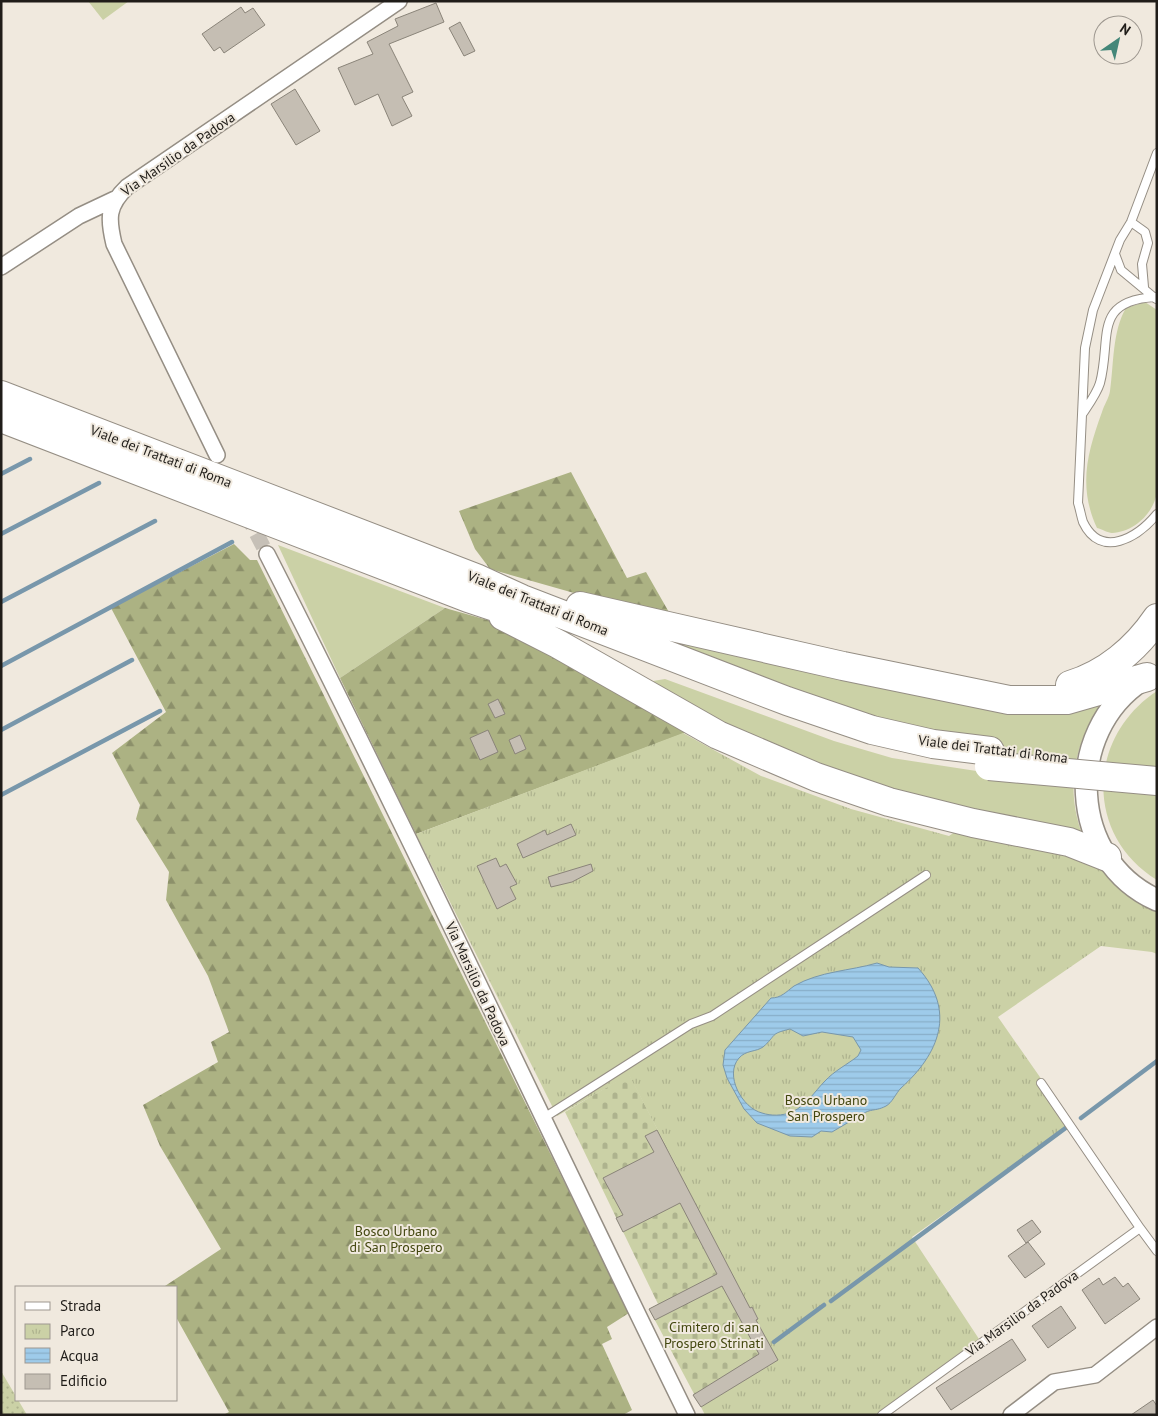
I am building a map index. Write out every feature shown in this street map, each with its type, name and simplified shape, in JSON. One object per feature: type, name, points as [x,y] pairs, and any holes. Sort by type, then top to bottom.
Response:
[{"type":"highway","name":"Viale dei Trattati di Roma","points":[[1,395],[472,588]]},
{"type":"highway","name":"Viale dei Trattati di Roma","points":[[1,418],[472,588],[530,602],[857,726],[989,759],[1157,781]]},
{"type":"highway","points":[[472,588],[594,609],[990,698],[1026,702],[1067,700],[1152,675]]},
{"type":"highway","points":[[472,588],[543,636],[718,735],[816,776],[889,802],[972,823],[1069,842],[1107,857]]},
{"type":"highway","points":[[890,675],[1017,692],[1072,685],[1106,668],[1122,657],[1136,644],[1157,618]]},
{"type":"highway","name":"Viale dei Trattati di Roma","points":[[989,759],[1157,766]]},
{"type":"street","name":"Via Marsilio da Padova","points":[[217,456],[114,244],[110,214],[116,199],[127,188],[399,1]]},
{"type":"street","points":[[1,267],[79,216],[116,199]]},
{"type":"street","name":"Via Marsilio da Padova","points":[[267,554],[363,741],[542,1119],[687,1415]]},
{"type":"street","name":"Viale dei Trattati di Roma","points":[[1152,675],[1127,692],[1109,712],[1096,734],[1088,758],[1085,784],[1087,810],[1095,834],[1107,857],[1127,880],[1157,900]]},
{"type":"street","points":[[1011,1415],[1054,1382],[1096,1375],[1157,1327]]},
{"type":"lane","points":[[1157,153],[1131,222],[1120,240],[1093,310],[1085,348],[1078,503],[1083,522],[1095,537],[1111,543],[1127,540],[1144,530],[1157,514]]},
{"type":"lane","points":[[1131,222],[1145,232],[1148,243],[1142,264],[1144,288]]},
{"type":"lane","points":[[1114,254],[1121,270],[1156,299]]},
{"type":"lane","points":[[1082,415],[1100,384],[1109,320],[1120,305],[1135,298],[1156,299]]},
{"type":"lane","points":[[542,1119],[691,1024],[712,1016],[728,1006],[926,875]]},
{"type":"lane","points":[[1040,1083],[1157,1251]]},
{"type":"lane","name":"Via Marsilio da Padova","points":[[882,1415],[1140,1228]]},
{"type":"green space","points":[[88,1],[129,1],[103,20]]},
{"type":"green space","points":[[1145,302],[1157,310],[1157,492],[1152,507],[1142,520],[1128,529],[1110,533],[1097,528],[1091,513],[1086,484],[1089,456],[1109,394],[1116,338],[1121,317],[1126,308]]},
{"type":"green space","points":[[571,472],[627,578],[646,572],[670,614],[574,593],[490,569],[475,549],[459,511]]},
{"type":"green space","name":"Bosco Urbano di San Prospero","points":[[234,544],[250,560],[257,560],[629,1313],[607,1327],[612,1339],[602,1344],[632,1410],[623,1415],[223,1415],[229,1412],[178,1321],[178,1286],[165,1286],[221,1249],[160,1146],[143,1105],[218,1062],[211,1042],[229,1032],[208,976],[166,900],[169,872],[136,819],[140,805],[112,753],[166,712],[111,608]]},
{"type":"green space","points":[[278,545],[445,608],[340,678]]},
{"type":"green space","points":[[445,608],[498,623],[690,731],[416,834],[340,678]]},
{"type":"green space","points":[[658,636],[899,684],[1104,698],[1086,730],[1076,763],[1074,798],[1082,834],[978,814],[853,778],[747,735],[672,696],[653,681],[665,679],[834,741],[892,758],[983,772],[1007,760],[1002,742],[973,740],[876,723],[662,641]]},
{"type":"green space","points":[[1157,691],[1157,880],[1133,861],[1116,838],[1106,813],[1103,786],[1107,759],[1117,734],[1134,710]]},
{"type":"green space","name":"Bosco Urbano San Prospero","points":[[683,733],[761,776],[851,809],[949,836],[959,829],[1046,844],[1102,869],[1126,892],[1157,910],[1157,954],[1101,946],[998,1017],[1072,1123],[912,1237],[979,1339],[875,1415],[705,1415],[701,1407],[777,1360],[756,1320],[758,1318],[752,1307],[750,1308],[683,1179],[677,1181],[679,1171],[629,1075],[557,1116],[416,834]]},
{"type":"green space","name":"Cimitero di san Prospero Strinati","points":[[629,1074],[679,1171],[678,1181],[683,1178],[778,1360],[701,1407],[649,1309],[658,1304],[565,1112]]},
{"type":"green space","points":[[1,1371],[15,1395],[15,1401],[19,1401],[27,1415],[1,1415]]},
{"type":"water","points":[[877,963],[889,967],[918,968],[930,984],[937,1000],[940,1016],[933,1046],[925,1061],[888,1105],[864,1113],[856,1121],[849,1122],[832,1132],[821,1131],[812,1137],[790,1136],[757,1123],[744,1109],[727,1078],[723,1065],[725,1050],[771,998],[781,996],[794,986],[814,977]],"holes":[[[790,1029],[803,1036],[822,1032],[853,1037],[861,1050],[858,1056],[829,1077],[806,1102],[792,1112],[777,1115],[765,1114],[748,1105],[737,1090],[734,1082],[733,1073],[739,1058],[763,1047],[779,1032]]]},
{"type":"building","points":[[436,3],[444,22],[389,44],[413,92],[402,97],[412,116],[392,126],[378,94],[355,105],[338,68],[373,54],[367,42],[398,26],[395,19]]},
{"type":"building","points":[[241,7],[245,13],[253,8],[265,25],[224,53],[220,47],[214,51],[202,34]]},
{"type":"building","points":[[460,22],[475,51],[464,56],[449,28]]},
{"type":"building","points":[[295,89],[320,131],[296,145],[271,104]]},
{"type":"building","points":[[498,699],[505,714],[495,718],[488,704]]},
{"type":"building","points":[[488,730],[498,752],[480,760],[470,738]]},
{"type":"building","points":[[520,735],[526,749],[515,754],[509,740]]},
{"type":"building","points":[[571,824],[576,835],[523,858],[517,844],[545,830],[547,835]]},
{"type":"building","points":[[496,858],[500,867],[506,864],[517,884],[510,887],[516,899],[497,909],[477,866]]},
{"type":"building","points":[[591,864],[593,871],[572,882],[551,887],[548,877]]},
{"type":"building","points":[[657,1130],[750,1308],[752,1307],[758,1319],[756,1320],[778,1360],[701,1407],[693,1395],[759,1354],[722,1286],[655,1320],[649,1309],[717,1274],[680,1203],[623,1232],[616,1218],[623,1215],[603,1178],[654,1152],[645,1136]]},
{"type":"building","points":[[1032,1220],[1041,1232],[1026,1243],[1017,1230]]},
{"type":"building","points":[[1028,1242],[1045,1264],[1025,1278],[1008,1256]]},
{"type":"building","points":[[1115,1277],[1123,1287],[1128,1283],[1140,1299],[1105,1324],[1082,1290],[1099,1278],[1103,1285]]},
{"type":"building","points":[[1061,1306],[1076,1328],[1048,1348],[1032,1326]]},
{"type":"building","points":[[1012,1339],[1026,1360],[951,1410],[936,1388]]},
{"type":"building","points":[[1153,1400],[1157,1406],[1157,1415],[1131,1415]]},
{"type":"waterway","points":[[1,474],[30,459]]},
{"type":"waterway","points":[[1,534],[99,483]]},
{"type":"waterway","points":[[1,602],[155,521]]},
{"type":"waterway","points":[[1,666],[232,542]]},
{"type":"waterway","points":[[1,730],[132,660]]},
{"type":"waterway","points":[[1,795],[160,711]]},
{"type":"waterway","points":[[1081,1118],[1157,1061]]},
{"type":"waterway","points":[[831,1301],[1067,1127]]},
{"type":"waterway","points":[[774,1342],[824,1305]]},
{"type":"tunnel","points":[[246,513],[267,554]]}]
